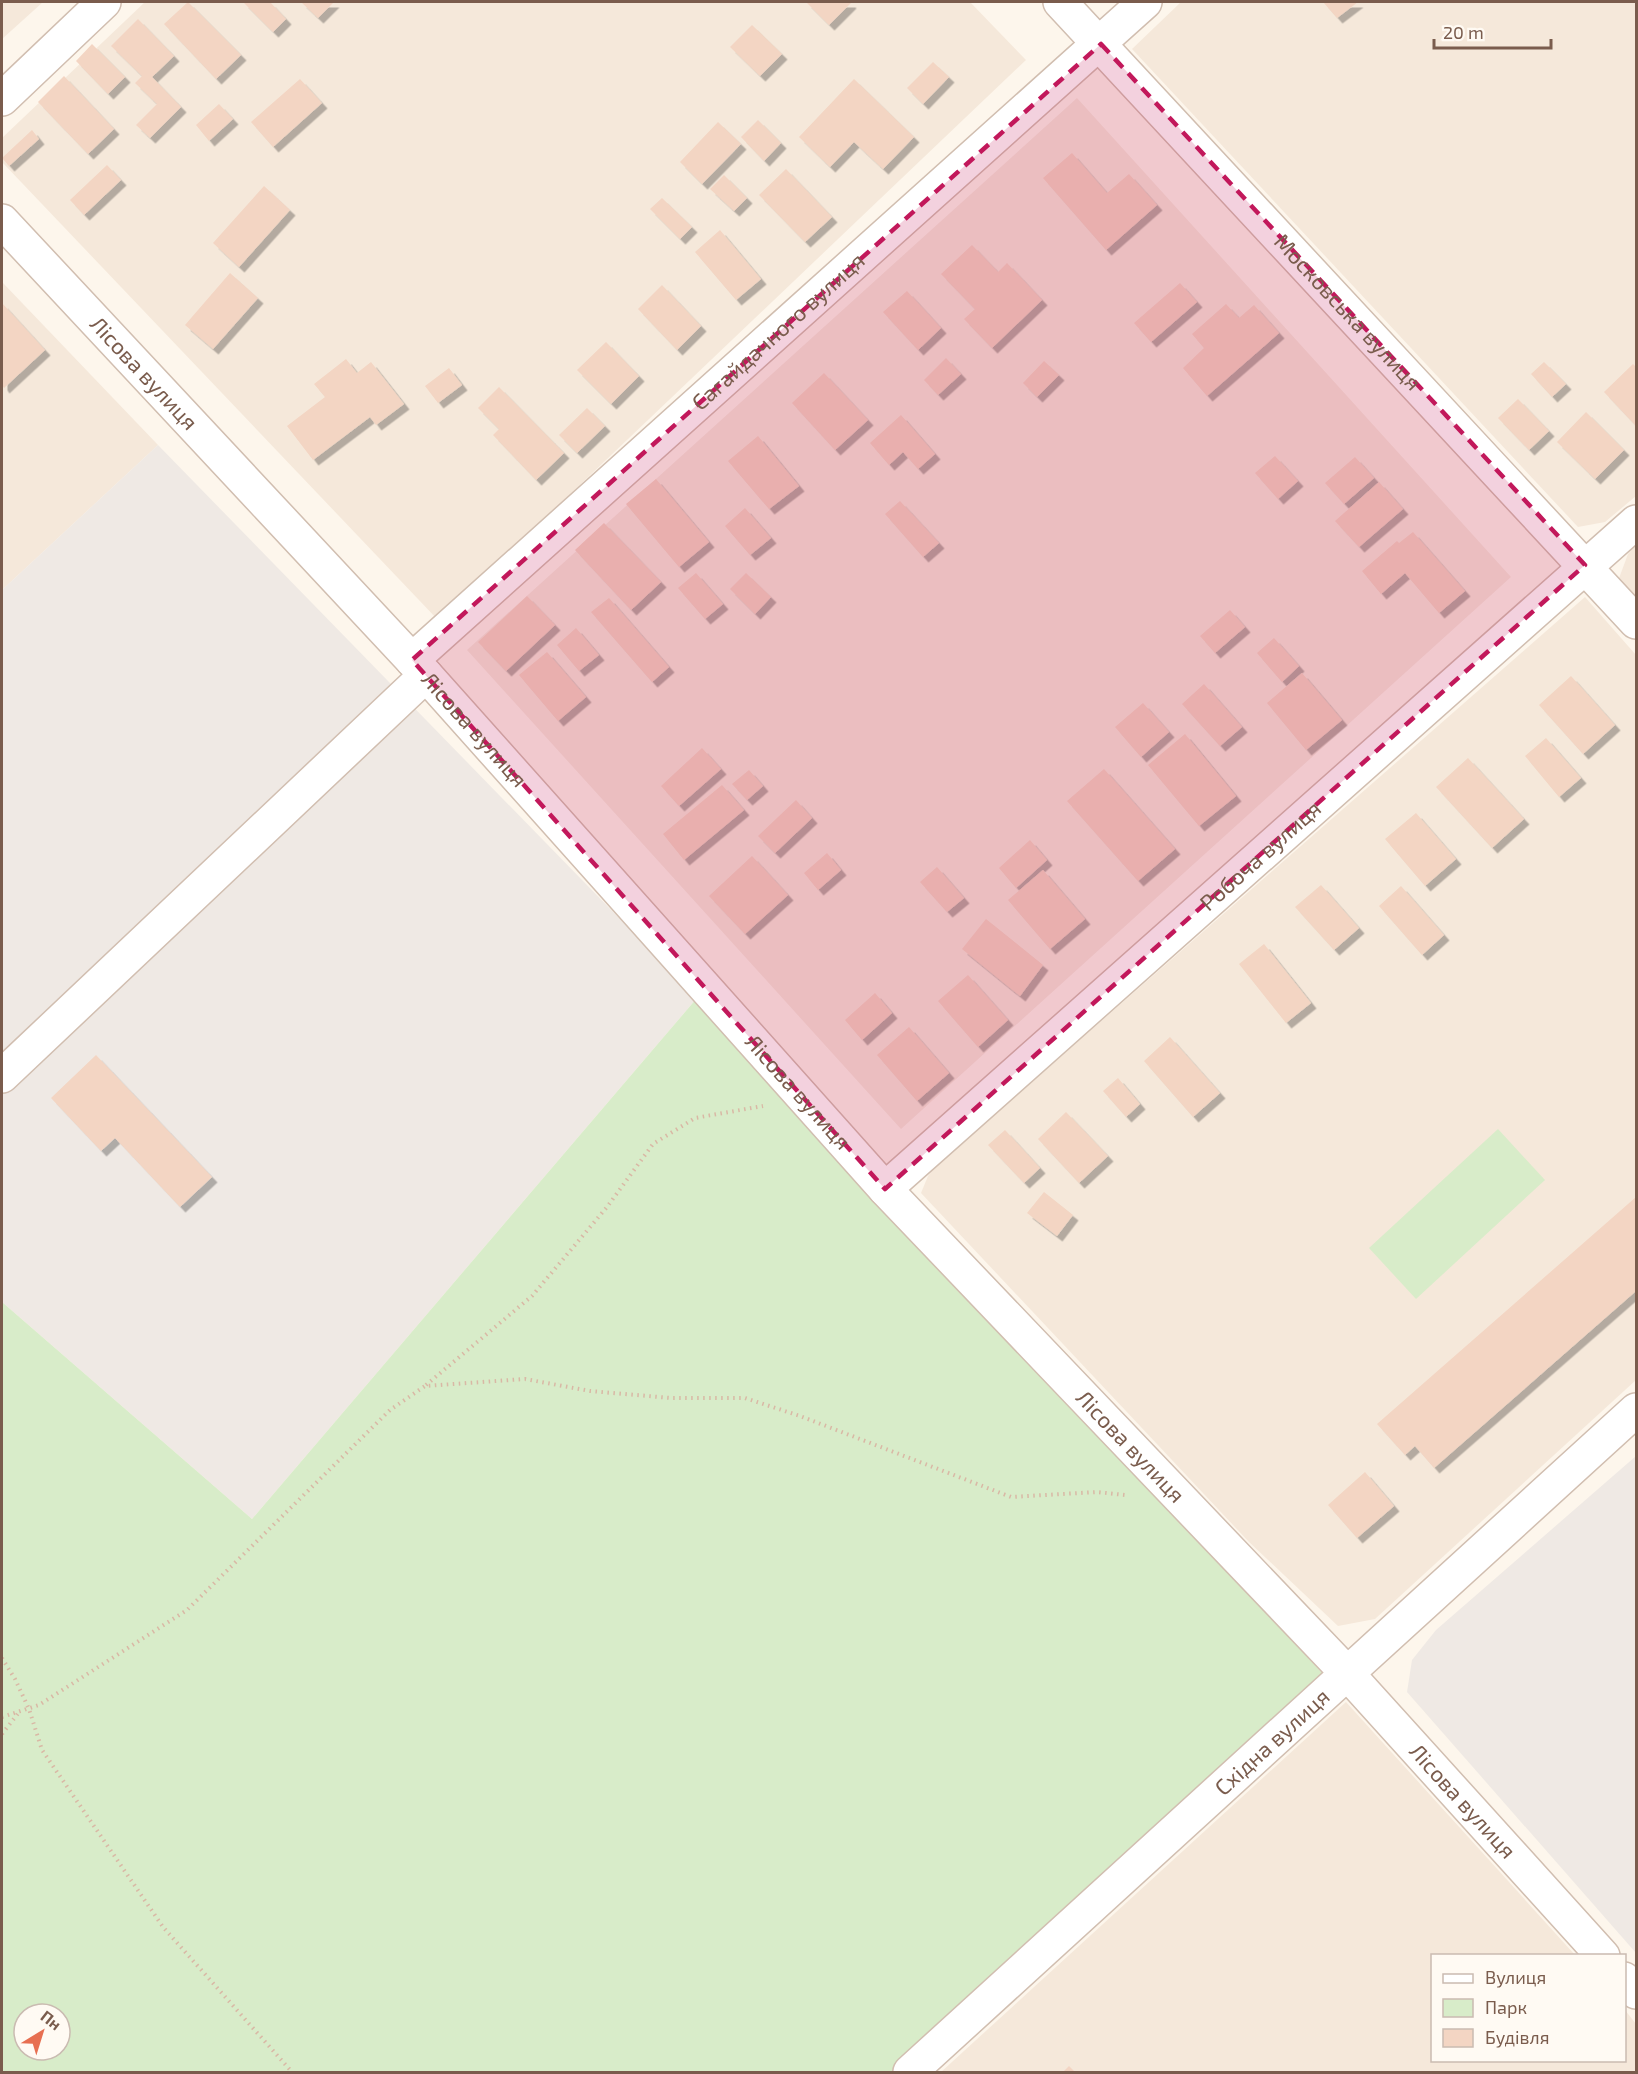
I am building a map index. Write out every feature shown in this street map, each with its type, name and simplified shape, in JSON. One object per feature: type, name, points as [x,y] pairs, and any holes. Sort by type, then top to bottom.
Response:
[{"type":"street","points":[[2,99],[104,2]]},
{"type":"street","name":"Московська вулиця","points":[[1060,2],[1636,622]]},
{"type":"street","name":"Сагайдачного вулиця","points":[[2,1076],[419,668],[1145,2]]},
{"type":"street","name":"Лісова вулиця","points":[[2,221],[419,668],[885,1189],[1346,1672],[1601,1954]]},
{"type":"street","name":"Робоча вулиця","points":[[885,1189],[1636,522]]},
{"type":"street","name":"Східна вулиця","points":[[910,2073],[1346,1672],[1636,1410]]},
{"type":"path","points":[[2,1717],[39,1705],[187,1610],[390,1410],[425,1386],[532,1296],[607,1207],[653,1144],[695,1118],[806,1100]]},
{"type":"path","points":[[425,1386],[525,1379],[602,1392],[671,1398],[745,1398],[811,1420],[1011,1497],[1097,1492],[1181,1499]]},
{"type":"path","points":[[2,1658],[15,1679],[28,1708],[42,1750],[163,1927],[292,2073]]},
{"type":"path","points":[[2,1734],[20,1712]]},
{"type":"highlighted area","points":[[1101,44],[1585,565],[885,1189],[412,660]]},
{"type":"shaded area","points":[[2,2],[43,2],[2,39]]},
{"type":"shaded area","points":[[145,2],[970,2],[1026,60],[438,620],[2,162],[2,138]]},
{"type":"shaded area","points":[[1181,2],[1636,2],[1636,496],[1605,522],[1578,527],[1132,49]]},
{"type":"shaded area","points":[[1077,98],[1511,577],[901,1129],[467,650]]},
{"type":"shaded area","points":[[2,282],[158,445],[2,590]]},
{"type":"shaded area","points":[[158,445],[697,998],[252,1519],[2,1302],[2,590]]},
{"type":"shaded area","points":[[1636,545],[1636,602],[1618,581],[1628,554]]},
{"type":"shaded area","points":[[1585,597],[1636,655],[1636,1380],[1375,1619],[1338,1626],[1249,1542],[921,1193],[928,1176],[937,1165]]},
{"type":"shaded area","points":[[1636,1456],[1636,1953],[1407,1692],[1412,1660],[1436,1630]]},
{"type":"shaded area","points":[[1346,1702],[1574,1954],[1431,1954],[1431,2062],[1626,2062],[1626,2011],[1636,2024],[1636,2072],[941,2072]]},
{"type":"green space","points":[[697,998],[1324,1675],[902,2072],[2,2072],[2,1302],[252,1519]]},
{"type":"green space","points":[[1498,1129],[1545,1180],[1416,1299],[1369,1248]]},
{"type":"building","points":[[188,2],[241,55],[216,79],[164,24]]},
{"type":"building","points":[[243,2],[270,2],[286,19],[273,32]]},
{"type":"building","points":[[301,2],[334,2],[318,18]]},
{"type":"building","points":[[806,2],[850,2],[851,3],[829,25]]},
{"type":"building","points":[[1323,2],[1358,2],[1337,18]]},
{"type":"building","points":[[138,19],[174,56],[152,77],[181,107],[150,138],[136,125],[157,104],[135,83],[142,76],[111,46]]},
{"type":"building","points":[[752,25],[782,54],[760,76],[730,47]]},
{"type":"building","points":[[92,44],[125,77],[108,94],[76,61]]},
{"type":"building","points":[[933,62],[949,77],[923,104],[907,88]]},
{"type":"building","points":[[64,76],[114,129],[88,154],[38,102]]},
{"type":"building","points":[[300,79],[322,103],[273,147],[251,122]]},
{"type":"building","points":[[854,79],[914,137],[883,169],[854,142],[830,167],[799,137]]},
{"type":"building","points":[[219,104],[233,119],[209,141],[196,125]]},
{"type":"building","points":[[758,120],[781,143],[764,161],[741,137]]},
{"type":"building","points":[[718,122],[741,144],[702,184],[680,162]]},
{"type":"building","points":[[32,130],[39,139],[9,166],[2,158]]},
{"type":"building","points":[[1072,153],[1107,193],[1129,174],[1157,205],[1106,250],[1043,178]]},
{"type":"building","points":[[107,165],[121,180],[84,215],[70,200]]},
{"type":"building","points":[[786,169],[832,217],[805,242],[759,195]]},
{"type":"building","points":[[724,175],[747,198],[734,211],[710,189]]},
{"type":"building","points":[[264,186],[290,210],[239,267],[213,243]]},
{"type":"building","points":[[662,198],[692,227],[680,239],[650,209]]},
{"type":"building","points":[[720,230],[761,279],[736,300],[695,252]]},
{"type":"building","points":[[972,245],[998,272],[1007,263],[1042,300],[992,348],[964,319],[975,309],[941,274]]},
{"type":"building","points":[[230,273],[258,298],[213,349],[185,325]]},
{"type":"building","points":[[1180,283],[1197,302],[1151,342],[1134,323]]},
{"type":"building","points":[[662,285],[701,326],[677,350],[638,309]]},
{"type":"building","points":[[907,291],[941,328],[918,350],[883,312]]},
{"type":"building","points":[[2,303],[45,350],[4,388],[2,385]]},
{"type":"building","points":[[1226,304],[1239,318],[1254,305],[1279,333],[1207,396],[1183,368],[1204,348],[1192,334]]},
{"type":"building","points":[[606,342],[639,376],[611,404],[577,370]]},
{"type":"building","points":[[946,358],[961,374],[938,395],[924,380]]},
{"type":"building","points":[[346,359],[357,373],[371,362],[404,404],[376,425],[370,417],[313,460],[287,426],[325,397],[314,384]]},
{"type":"building","points":[[1044,361],[1059,375],[1037,397],[1023,383]]},
{"type":"building","points":[[1544,362],[1566,384],[1552,397],[1531,374]]},
{"type":"building","points":[[1633,364],[1636,367],[1636,426],[1604,392]]},
{"type":"building","points":[[449,368],[462,385],[438,403],[425,386]]},
{"type":"building","points":[[824,373],[868,420],[835,450],[792,403]]},
{"type":"building","points":[[499,387],[564,453],[536,480],[493,435],[499,429],[478,408]]},
{"type":"building","points":[[1518,399],[1549,431],[1529,450],[1498,418]]},
{"type":"building","points":[[587,408],[605,426],[577,453],[559,435]]},
{"type":"building","points":[[1586,412],[1624,450],[1595,479],[1557,442]]},
{"type":"building","points":[[901,415],[935,454],[918,469],[903,452],[889,465],[870,443]]},
{"type":"building","points":[[758,436],[799,486],[769,509],[728,461]]},
{"type":"building","points":[[1275,456],[1298,481],[1278,499],[1255,473]]},
{"type":"building","points":[[1355,457],[1374,478],[1344,504],[1325,483]]},
{"type":"building","points":[[656,479],[709,542],[679,567],[626,504]]},
{"type":"building","points":[[1379,482],[1403,509],[1359,547],[1335,521]]},
{"type":"building","points":[[900,501],[939,543],[923,557],[885,514]]},
{"type":"building","points":[[745,508],[771,538],[750,555],[725,526]]},
{"type":"building","points":[[604,523],[661,582],[631,610],[575,550]]},
{"type":"building","points":[[1413,532],[1465,591],[1439,613],[1405,573],[1381,594],[1362,571],[1397,541],[1399,543]]},
{"type":"building","points":[[696,573],[723,604],[705,619],[678,588]]},
{"type":"building","points":[[746,573],[771,597],[755,614],[730,589]]},
{"type":"building","points":[[527,596],[555,625],[506,671],[478,642]]},
{"type":"building","points":[[609,598],[669,667],[652,682],[591,612]]},
{"type":"building","points":[[1230,610],[1245,627],[1215,653],[1200,636]]},
{"type":"building","points":[[576,628],[599,655],[579,671],[557,645]]},
{"type":"building","points":[[1274,638],[1299,666],[1282,682],[1257,653]]},
{"type":"building","points":[[547,652],[586,697],[558,721],[519,675]]},
{"type":"building","points":[[1302,673],[1342,720],[1306,750],[1267,703]]},
{"type":"building","points":[[1571,676],[1615,725],[1583,754],[1539,705]]},
{"type":"building","points":[[1204,684],[1242,727],[1220,746],[1182,704]]},
{"type":"building","points":[[1143,703],[1169,732],[1141,757],[1115,727]]},
{"type":"building","points":[[1185,734],[1236,796],[1199,826],[1148,765]]},
{"type":"building","points":[[1546,738],[1581,778],[1559,797],[1525,756]]},
{"type":"building","points":[[702,748],[721,769],[679,806],[661,786]]},
{"type":"building","points":[[1468,758],[1524,819],[1492,848],[1436,787]]},
{"type":"building","points":[[1104,769],[1175,849],[1138,881],[1067,801]]},
{"type":"building","points":[[749,770],[763,786],[747,800],[732,784]]},
{"type":"building","points":[[722,785],[744,810],[684,860],[663,834]]},
{"type":"building","points":[[796,800],[812,818],[775,853],[758,836]]},
{"type":"building","points":[[1416,813],[1456,859],[1425,886],[1385,839]]},
{"type":"building","points":[[1030,840],[1047,860],[1016,888],[999,868]]},
{"type":"building","points":[[827,853],[841,870],[818,890],[804,873]]},
{"type":"building","points":[[752,856],[788,895],[745,934],[709,896]]},
{"type":"building","points":[[937,867],[964,898],[947,912],[920,882]]},
{"type":"building","points":[[1043,870],[1085,919],[1050,949],[1008,900]]},
{"type":"building","points":[[1321,885],[1359,928],[1334,950],[1295,907]]},
{"type":"building","points":[[1401,886],[1444,935],[1422,955],[1379,906]]},
{"type":"building","points":[[986,919],[1043,965],[1020,996],[962,949]]},
{"type":"building","points":[[1264,944],[1311,1003],[1286,1023],[1239,964]]},
{"type":"building","points":[[968,975],[1008,1020],[978,1047],[938,1001]]},
{"type":"building","points":[[875,993],[892,1013],[862,1040],[845,1020]]},
{"type":"building","points":[[909,1027],[949,1073],[917,1101],[877,1055]]},
{"type":"building","points":[[1170,1037],[1220,1093],[1193,1117],[1144,1061]]},
{"type":"building","points":[[96,1055],[212,1177],[180,1207],[115,1138],[101,1151],[51,1098]]},
{"type":"building","points":[[1118,1078],[1140,1104],[1126,1117],[1103,1091]]},
{"type":"building","points":[[1066,1112],[1108,1156],[1079,1183],[1038,1139]]},
{"type":"building","points":[[1005,1130],[1040,1168],[1024,1183],[988,1145]]},
{"type":"building","points":[[1044,1192],[1073,1215],[1057,1236],[1027,1213]]},
{"type":"building","points":[[1636,1197],[1636,1291],[1434,1468],[1415,1446],[1405,1455],[1377,1424]]},
{"type":"building","points":[[1365,1472],[1394,1506],[1357,1538],[1328,1505]]},
{"type":"building","points":[[1069,2066],[1075,2072],[1063,2072]]}]
